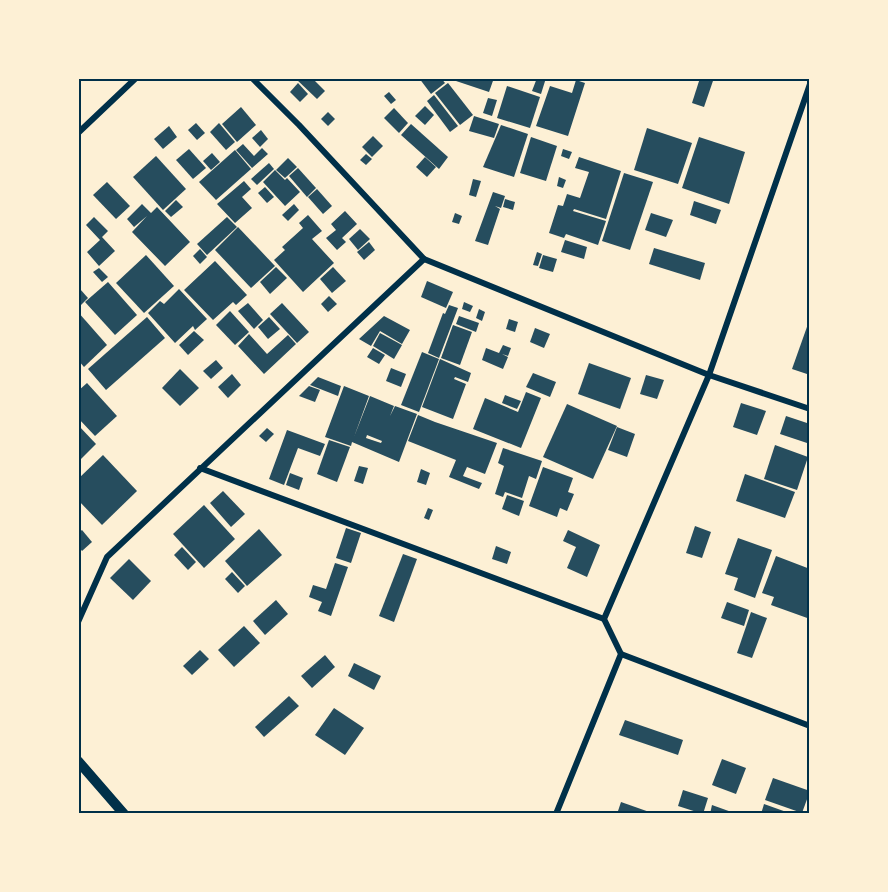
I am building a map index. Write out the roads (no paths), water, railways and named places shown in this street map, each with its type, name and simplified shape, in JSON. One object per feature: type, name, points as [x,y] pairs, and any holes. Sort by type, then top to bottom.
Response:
[{"type":"street","points":[[78,133],[136,78]]},
{"type":"street","points":[[252,78],[424,258],[709,375],[810,409]]},
{"type":"street","points":[[604,619],[709,375],[810,83],[802,78]]},
{"type":"street","points":[[78,622],[107,557],[424,258]]},
{"type":"street","points":[[200,468],[604,619],[621,654],[810,726]]},
{"type":"street","points":[[556,814],[621,654]]},
{"type":"street","points":[[78,761],[124,814]]}]
